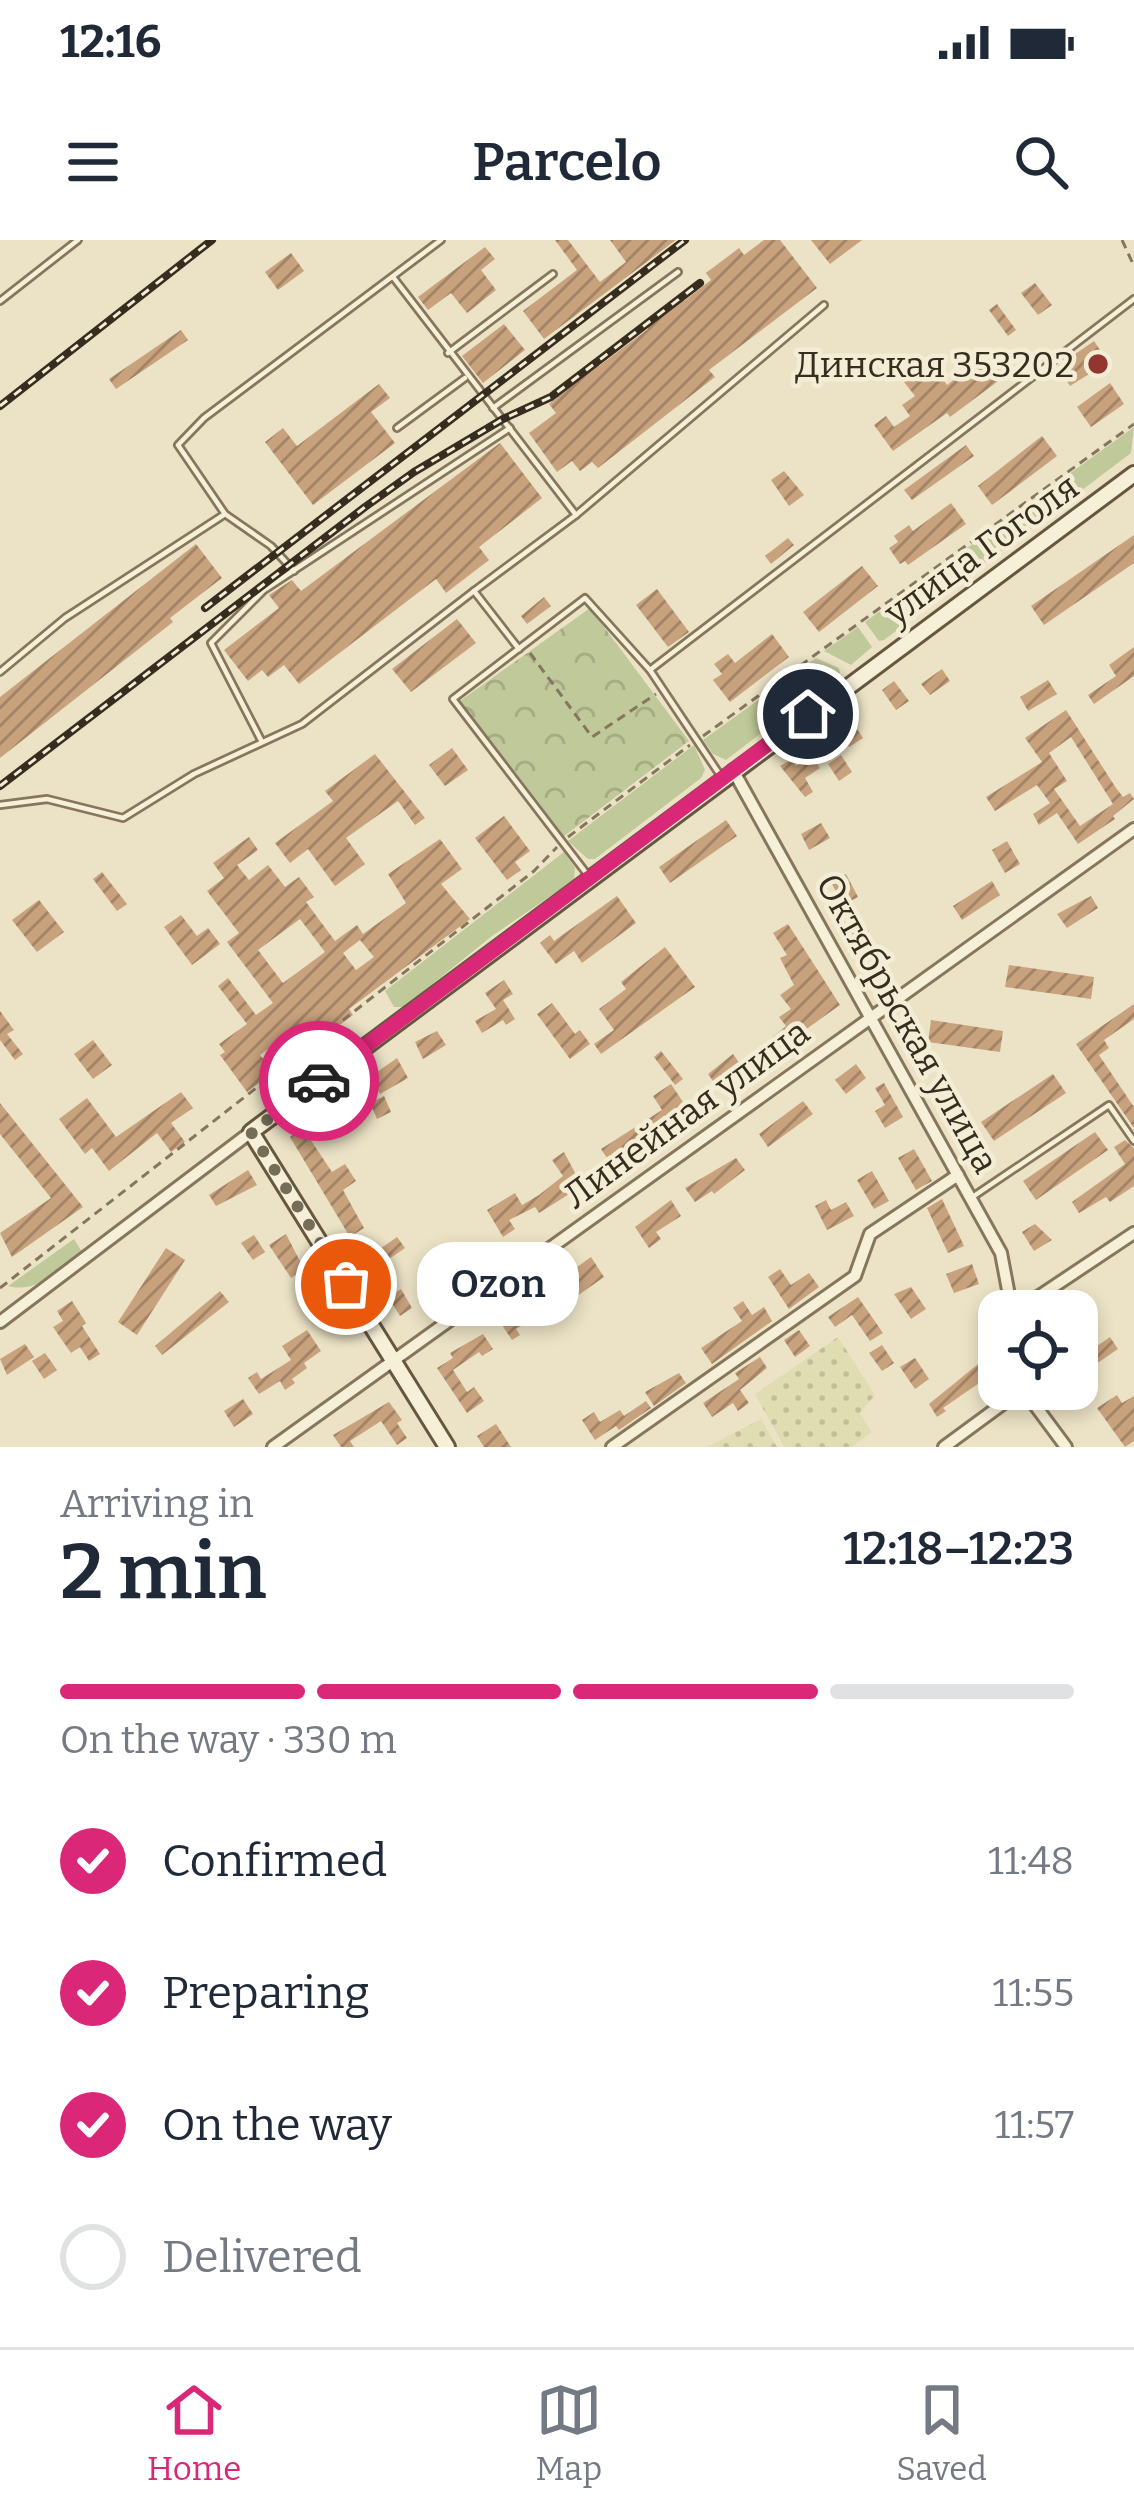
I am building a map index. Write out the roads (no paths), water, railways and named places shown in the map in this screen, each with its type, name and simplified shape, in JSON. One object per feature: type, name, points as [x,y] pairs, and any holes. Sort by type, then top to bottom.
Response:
[{"type":"street","name":"улица Гоголя","points":[[0,1322],[1134,474]]},
{"type":"street","name":"Октябрьская улица","points":[[728,774],[872,1017],[971,1198],[1001,1253],[1010,1290]]},
{"type":"street","name":"Линейная улица","points":[[273,1447],[1134,829]]},
{"type":"street","points":[[251,1132],[447,1447]]},
{"type":"street","points":[[612,1447],[855,1276],[870,1234],[958,1175]]},
{"type":"street","points":[[1047,1290],[1134,1233]]},
{"type":"street","points":[[944,1447],[994,1410]]},
{"type":"street","points":[[1039,1410],[1066,1447]]},
{"type":"lane","points":[[1,299],[78,240]]},
{"type":"lane","points":[[294,571],[272,545],[225,514],[178,445],[204,418],[441,240]]},
{"type":"lane","points":[[494,408],[678,272]]},
{"type":"lane","points":[[448,353],[553,274]]},
{"type":"lane","points":[[393,277],[576,515]]},
{"type":"lane","points":[[650,670],[1134,298]]},
{"type":"lane","points":[[0,805],[47,799],[122,818],[194,775],[302,724],[576,515],[824,304]]},
{"type":"lane","points":[[397,428],[467,376]]},
{"type":"lane","points":[[262,742],[211,643],[264,590],[510,428]]},
{"type":"lane","points":[[0,672],[65,618],[225,514]]},
{"type":"lane","points":[[474,591],[521,647]]},
{"type":"lane","points":[[590,878],[453,699],[584,598],[650,670],[728,774]]},
{"type":"lane","points":[[971,1198],[1109,1105],[1134,1141]]},
{"type":"railway","points":[[0,406],[212,240]]},
{"type":"railway","points":[[205,608],[685,240]]},
{"type":"railway","points":[[0,786],[365,507],[503,419],[551,397],[700,283]]},
{"type":"place","name":"Динская 353202","points":[[1098,364]]},
{"type":"place","name":"Ozon","points":[[346,1284]]}]
